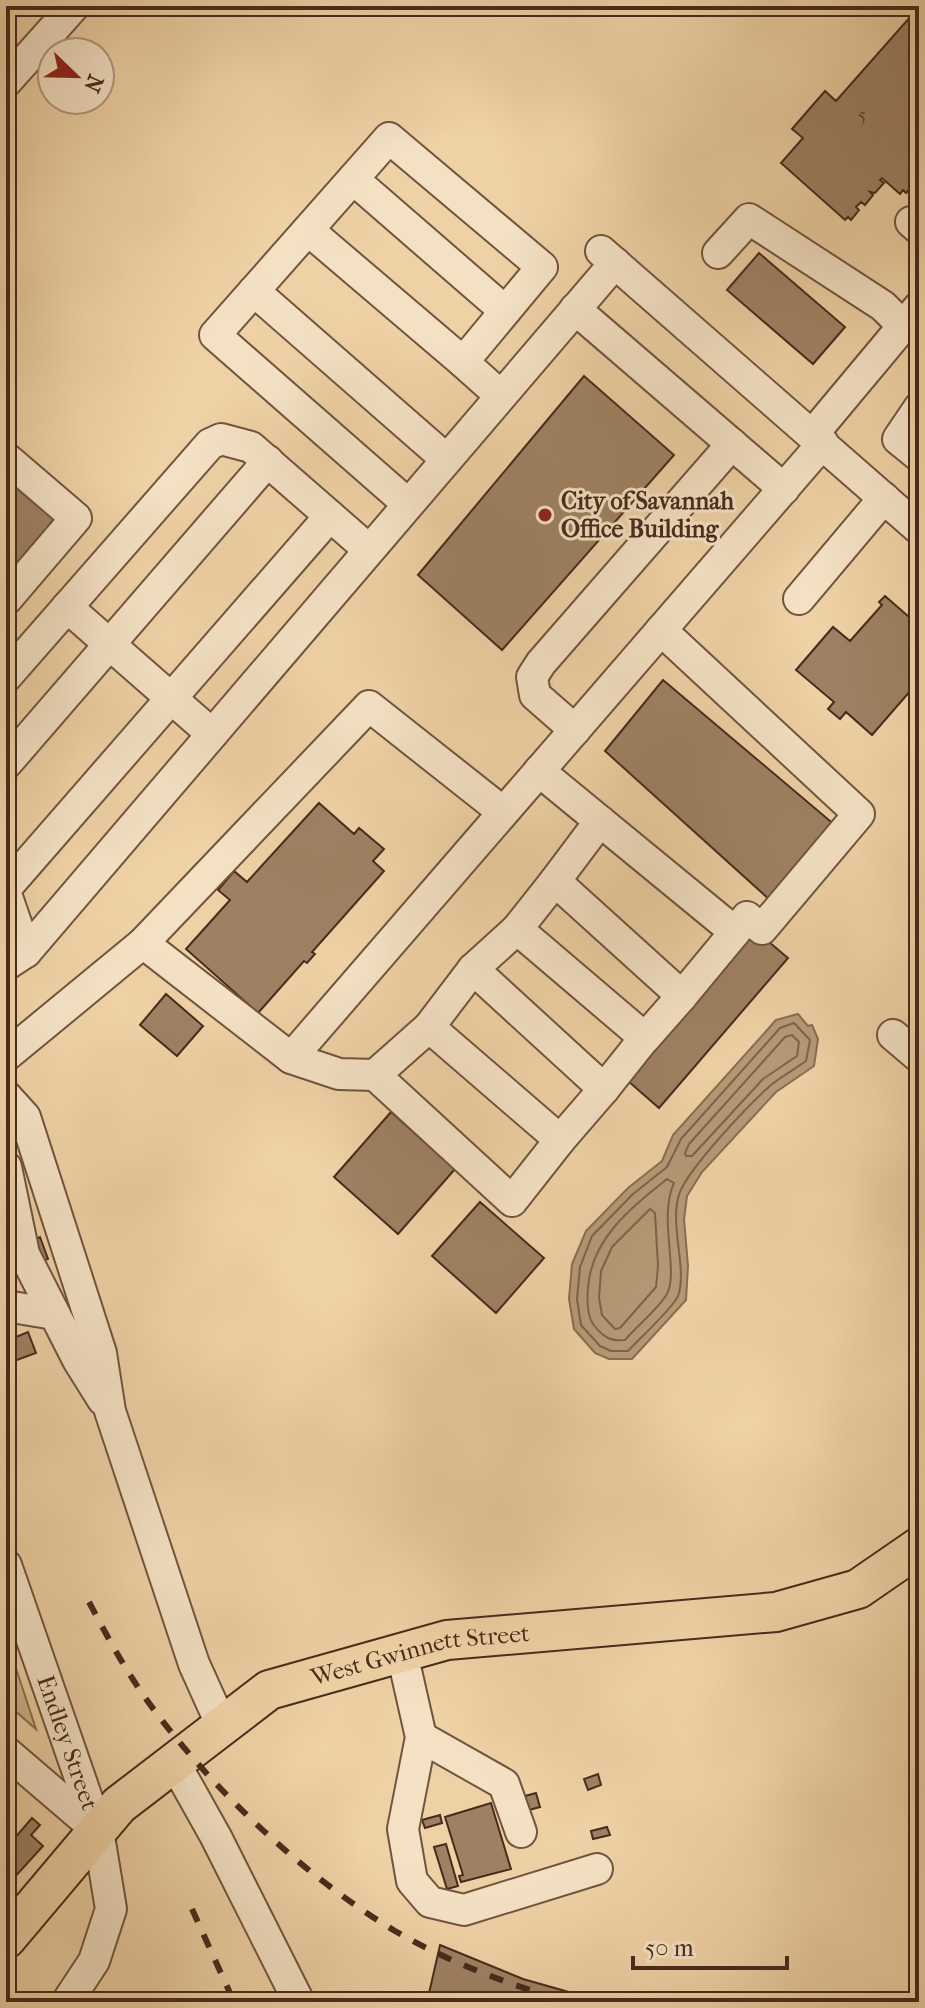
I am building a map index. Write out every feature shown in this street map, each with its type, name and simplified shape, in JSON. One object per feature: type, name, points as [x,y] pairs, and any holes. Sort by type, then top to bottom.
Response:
[{"type":"main road","name":"West Gwinnett Street","points":[[6,1939],[119,1805],[269,1690],[447,1640],[776,1612],[858,1589],[919,1547]]},
{"type":"street","points":[[6,82],[74,6]]},
{"type":"street","points":[[408,504],[215,335],[389,138],[542,267],[463,362]]},
{"type":"street","points":[[353,179],[505,311]]},
{"type":"street","points":[[291,1058],[784,489],[910,316],[883,306],[749,219],[718,253]]},
{"type":"street","points":[[308,230],[501,396]]},
{"type":"street","points":[[16,958],[575,309],[607,256],[919,529]]},
{"type":"street","points":[[254,291],[446,459]]},
{"type":"street","points":[[575,309],[784,489]]},
{"type":"street","points":[[919,408],[898,439],[919,456]]},
{"type":"street","points":[[6,677],[210,444],[221,439],[251,447],[369,550]]},
{"type":"street","points":[[575,730],[535,695],[532,677],[732,444]]},
{"type":"street","points":[[6,458],[76,518],[6,600]]},
{"type":"street","points":[[6,764],[268,461]]},
{"type":"street","points":[[799,599],[884,498]]},
{"type":"street","points":[[6,888],[330,516]]},
{"type":"street","points":[[67,607],[212,734]]},
{"type":"street","points":[[143,943],[291,1058],[339,1074],[375,1075],[512,1201],[747,917],[762,929],[859,814],[661,630]]},
{"type":"street","points":[[6,1056],[143,943],[369,706],[503,812]]},
{"type":"street","points":[[539,771],[735,932]]},
{"type":"street","points":[[375,1075],[429,1027],[473,969],[517,929],[600,821]]},
{"type":"street","points":[[555,881],[682,996]]},
{"type":"street","points":[[6,894],[16,958]]},
{"type":"street","points":[[517,929],[645,1038],[647,1035]]},
{"type":"street","points":[[473,969],[604,1089]]},
{"type":"street","points":[[429,1027],[560,1140]]},
{"type":"street","points":[[893,1035],[919,1057]]},
{"type":"street","points":[[6,1096],[25,1117],[101,1353],[110,1411],[194,1664],[222,1726]]},
{"type":"street","points":[[50,1193],[8,1185],[24,1254],[78,1360],[110,1411]]},
{"type":"street","points":[[6,1306],[54,1314]]},
{"type":"street","name":"Endley Street","points":[[6,1565],[98,1830],[111,1909],[78,1997]]},
{"type":"street","points":[[402,1653],[421,1737],[403,1829],[412,1881],[430,1902],[464,1910],[597,1869]]},
{"type":"street","points":[[421,1737],[504,1784],[521,1832]]},
{"type":"street","points":[[6,1752],[98,1830]]},
{"type":"street","points":[[174,1762],[216,1837],[299,2002]]},
{"type":"shaded area","points":[[6,1638],[36,1729],[6,1703]]},
{"type":"water","points":[[798,1014],[808,1026],[812,1025],[818,1039],[814,1066],[776,1092],[702,1172],[687,1196],[684,1219],[688,1266],[686,1300],[632,1359],[609,1359],[595,1353],[574,1329],[569,1299],[572,1264],[586,1231],[628,1188],[662,1161],[673,1135],[776,1020]]},
{"type":"building","points":[[919,7],[919,172],[909,183],[912,186],[906,193],[903,190],[900,194],[882,178],[880,180],[884,183],[875,193],[870,192],[873,195],[865,205],[861,202],[851,220],[848,217],[845,220],[781,163],[803,138],[792,129],[825,91],[836,101]]},
{"type":"building","points":[[759,253],[845,327],[813,364],[727,290]]},
{"type":"building","name":"City of Savannah Office Building","points":[[584,376],[674,455],[502,650],[418,575]]},
{"type":"building","points":[[6,473],[63,523],[6,587]]},
{"type":"building","points":[[885,596],[917,624],[919,622],[919,681],[872,735],[846,712],[840,719],[828,709],[834,702],[796,670],[833,627],[850,641],[882,605],[879,602]]},
{"type":"building","points":[[663,680],[836,826],[771,901],[605,751]]},
{"type":"building","points":[[319,803],[354,834],[359,828],[384,849],[373,861],[384,871],[312,952],[315,954],[307,963],[304,961],[258,1013],[186,949],[230,900],[218,890],[234,871],[247,882]]},
{"type":"building","points":[[756,931],[788,958],[659,1108],[628,1081]]},
{"type":"building","points":[[166,994],[203,1026],[177,1056],[140,1025]]},
{"type":"building","points":[[391,1112],[455,1169],[398,1234],[334,1177]]},
{"type":"building","points":[[480,1202],[544,1258],[496,1313],[432,1256]]},
{"type":"building","points":[[40,1237],[48,1259],[36,1263],[30,1241]]},
{"type":"building","points":[[28,1332],[36,1353],[6,1364],[6,1341]]},
{"type":"building","points":[[598,1774],[601,1785],[588,1790],[584,1779]]},
{"type":"building","points":[[536,1793],[540,1807],[529,1810],[525,1796]]},
{"type":"building","points":[[491,1803],[511,1869],[461,1882],[459,1876],[463,1875],[445,1817]]},
{"type":"building","points":[[440,1815],[442,1823],[425,1828],[422,1820]]},
{"type":"building","points":[[32,1818],[40,1825],[31,1835],[43,1846],[12,1880],[6,1874],[6,1848]]},
{"type":"building","points":[[607,1827],[610,1835],[593,1839],[591,1831]]},
{"type":"building","points":[[446,1844],[458,1886],[447,1889],[434,1847]]},
{"type":"building","points":[[440,1945],[523,1979],[604,2002],[427,2002]]},
{"type":"building","points":[[382,1992],[405,1997],[404,2002],[380,2002]]},
{"type":"railway","points":[[89,1602],[129,1673],[169,1729],[227,1795],[291,1856],[360,1908],[415,1942],[480,1972],[569,2002]]},
{"type":"railway","points":[[192,1909],[234,2002]]},
{"type":"place","name":"City of Savannah Office Building","points":[[545,515]]}]
